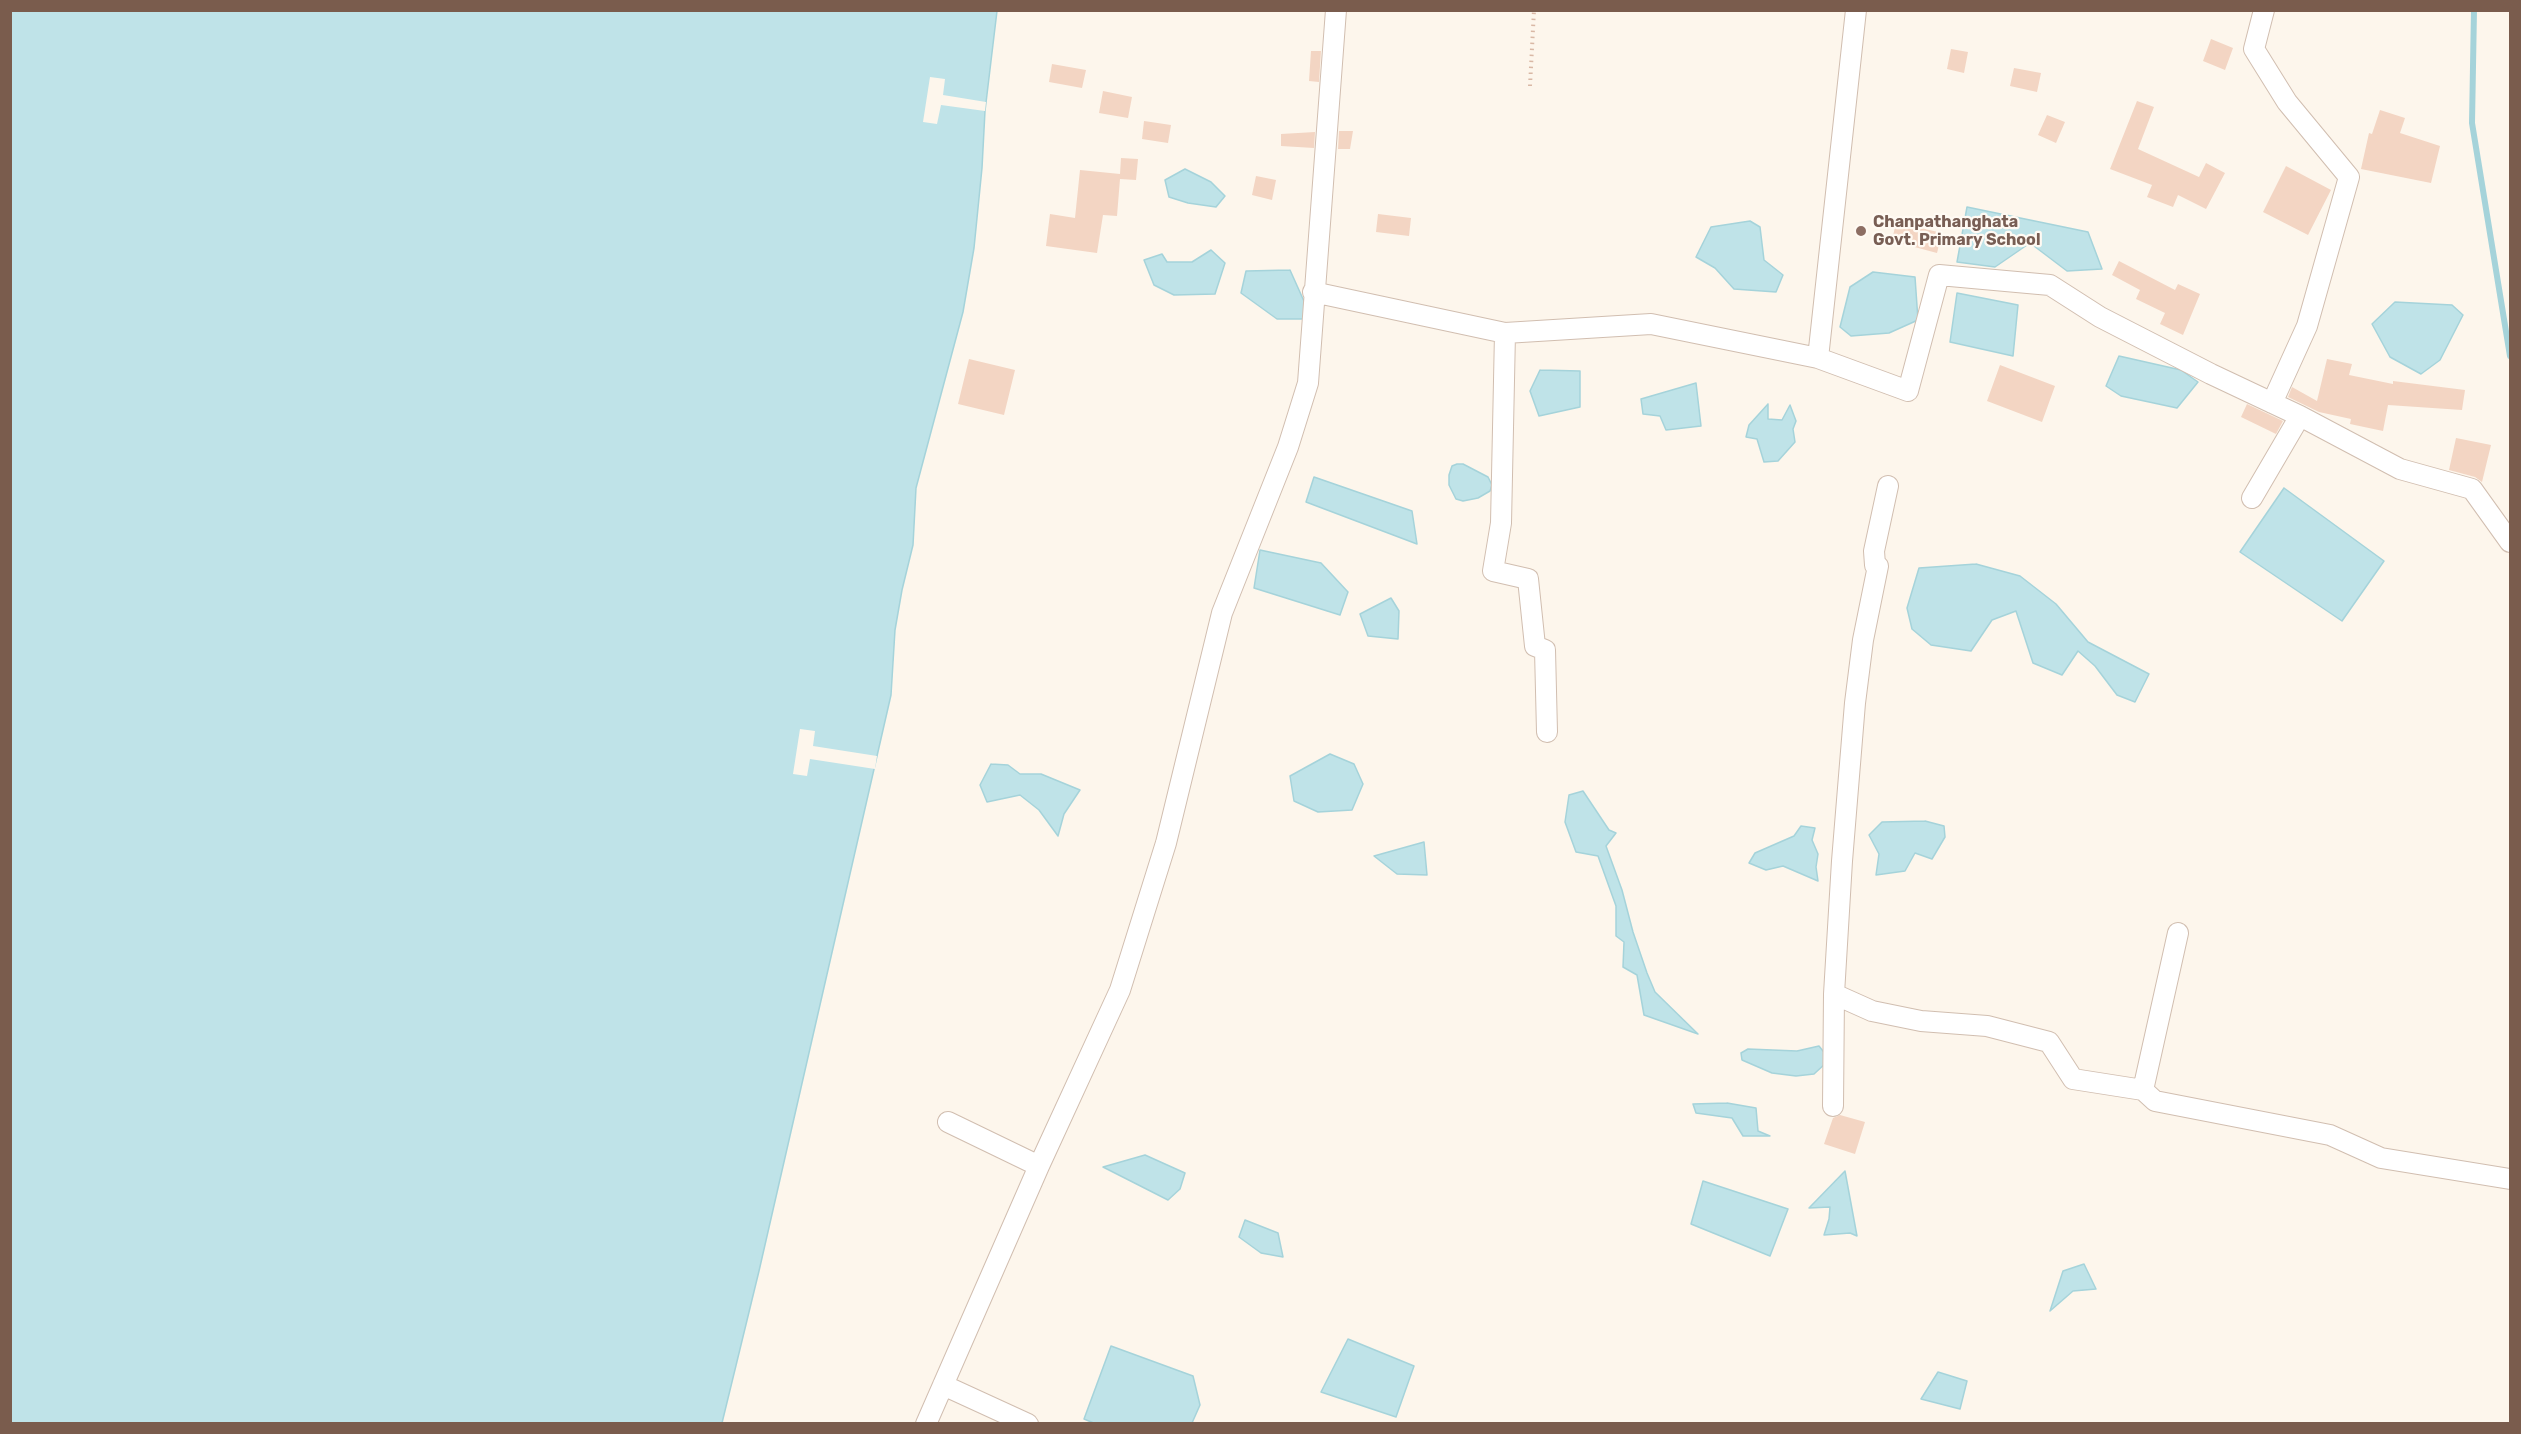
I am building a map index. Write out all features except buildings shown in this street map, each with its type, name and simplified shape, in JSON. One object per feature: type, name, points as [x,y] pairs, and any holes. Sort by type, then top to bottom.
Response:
[{"type":"street","points":[[926,1424],[1039,1166],[1120,990],[1166,843],[1222,613],[1288,447],[1308,383],[1313,292],[1336,10]]},
{"type":"street","points":[[1818,358],[1856,10]]},
{"type":"street","points":[[2264,10],[2254,49],[2287,102],[2349,177],[2307,326],[2272,403]]},
{"type":"street","points":[[1313,292],[1505,333],[1651,324],[1818,358],[1908,391],[1939,275],[2050,285],[2100,317],[2300,416],[2400,470],[2472,489],[2511,542]]},
{"type":"street","points":[[1505,333],[1501,523],[1493,571],[1528,579],[1535,646],[1545,650],[1547,732]]},
{"type":"street","points":[[2252,498],[2300,416]]},
{"type":"street","points":[[1833,1106],[1834,994],[1855,702],[1863,640],[1878,566],[1875,565],[1877,533],[1888,486]]},
{"type":"street","points":[[2143,1090],[2178,933]]},
{"type":"street","points":[[1834,994],[1872,1011],[1921,1021],[1987,1026],[2049,1042],[2073,1079],[2143,1090],[2155,1101],[2330,1136],[2381,1158],[2511,1179]]},
{"type":"street","points":[[948,1122],[1039,1166]]},
{"type":"street","points":[[943,1385],[1028,1424]]},
{"type":"path","points":[[1530,86],[1534,10]]},
{"type":"water","points":[[10,11],[997,11],[985,111],[974,248],[963,312],[916,488],[913,545],[895,630],[891,695],[722,1423],[11,1423]]},
{"type":"water","points":[[1185,169],[1211,182],[1225,196],[1216,207],[1188,203],[1169,197],[1165,180]]},
{"type":"water","points":[[1967,207],[2088,232],[2102,269],[2067,271],[2030,243],[1995,267],[1957,262]]},
{"type":"water","points":[[1750,221],[1760,227],[1764,260],[1783,275],[1776,292],[1734,289],[1715,268],[1696,257],[1711,227]]},
{"type":"water","points":[[1211,250],[1225,263],[1215,294],[1174,295],[1154,285],[1144,260],[1162,254],[1167,262],[1192,262]]},
{"type":"water","points":[[1290,270],[1312,319],[1277,319],[1241,293],[1246,271]]},
{"type":"water","points":[[1873,272],[1915,277],[1918,320],[1889,333],[1851,336],[1840,327],[1850,287]]},
{"type":"water","points":[[1957,293],[2018,305],[2013,356],[1950,342]]},
{"type":"water","points":[[2395,302],[2452,305],[2463,315],[2440,360],[2421,374],[2390,357],[2372,324]]},
{"type":"water","points":[[2119,356],[2181,370],[2198,382],[2177,408],[2121,396],[2106,386]]},
{"type":"water","points":[[1540,370],[1580,371],[1580,407],[1539,416],[1530,391]]},
{"type":"water","points":[[1696,383],[1701,426],[1666,430],[1660,416],[1643,414],[1641,399]]},
{"type":"water","points":[[1768,404],[1768,419],[1782,420],[1790,405],[1796,421],[1793,429],[1795,442],[1778,461],[1764,462],[1757,439],[1746,437],[1749,425]]},
{"type":"water","points":[[1463,464],[1488,477],[1492,485],[1490,491],[1478,498],[1463,501],[1456,499],[1449,485],[1449,475],[1452,466]]},
{"type":"water","points":[[1314,477],[1412,511],[1417,544],[1306,502]]},
{"type":"water","points":[[2284,488],[2384,561],[2342,621],[2240,552]]},
{"type":"water","points":[[1260,550],[1321,563],[1348,592],[1340,615],[1254,588]]},
{"type":"water","points":[[1976,564],[2020,576],[2056,604],[2088,642],[2149,674],[2135,702],[2117,695],[2095,666],[2078,651],[2062,675],[2033,663],[2016,611],[1992,620],[1971,651],[1931,645],[1912,629],[1907,608],[1919,568]]},
{"type":"water","points":[[1391,598],[1399,611],[1398,639],[1368,636],[1360,614]]},
{"type":"water","points":[[1330,754],[1354,764],[1363,784],[1352,810],[1318,812],[1294,801],[1290,776]]},
{"type":"water","points":[[991,764],[1008,765],[1020,774],[1041,774],[1080,790],[1064,814],[1058,836],[1039,810],[1020,795],[987,802],[980,785]]},
{"type":"water","points":[[1583,791],[1609,830],[1616,833],[1606,846],[1655,992],[1698,1034],[1644,1015],[1637,975],[1623,967],[1624,942],[1616,936],[1616,906],[1598,856],[1576,852],[1565,822],[1569,795]]},
{"type":"water","points":[[1925,821],[1944,826],[1945,837],[1932,859],[1915,853],[1905,871],[1876,875],[1879,854],[1869,835],[1882,822]]},
{"type":"water","points":[[1801,826],[1815,828],[1812,840],[1818,854],[1816,867],[1818,881],[1783,866],[1766,870],[1749,863],[1755,853],[1794,836]]},
{"type":"water","points":[[1424,842],[1427,875],[1397,874],[1374,856]]},
{"type":"water","points":[[1819,1046],[1827,1056],[1826,1063],[1814,1074],[1796,1076],[1772,1073],[1742,1060],[1741,1053],[1748,1049],[1797,1051]]},
{"type":"water","points":[[1727,1103],[1756,1108],[1758,1131],[1770,1136],[1743,1136],[1732,1118],[1696,1113],[1693,1104]]},
{"type":"water","points":[[1145,1155],[1185,1173],[1180,1189],[1168,1200],[1103,1167]]},
{"type":"water","points":[[1845,1171],[1857,1236],[1850,1233],[1824,1235],[1830,1207],[1809,1208]]},
{"type":"water","points":[[1703,1181],[1788,1209],[1770,1256],[1691,1224]]},
{"type":"water","points":[[1245,1220],[1278,1233],[1283,1257],[1261,1253],[1239,1237]]},
{"type":"water","points":[[2084,1264],[2096,1289],[2073,1291],[2050,1311],[2063,1271]]},
{"type":"water","points":[[1348,1339],[1414,1366],[1396,1417],[1321,1392]]},
{"type":"water","points":[[1111,1346],[1193,1376],[1200,1405],[1192,1423],[1096,1424],[1084,1419]]},
{"type":"water","points":[[1938,1372],[1967,1381],[1960,1409],[1921,1399]]},
{"type":"pier","points":[[930,77],[945,79],[943,95],[986,102],[985,111],[941,105],[937,124],[923,122]]},
{"type":"pier","points":[[800,729],[815,731],[813,746],[877,756],[875,769],[810,759],[807,776],[793,774]]},
{"type":"waterway","points":[[2474,10],[2472,123],[2510,356]]},
{"type":"place","name":"Chanpathanghata Govt. Primary School","points":[[1861,231]]}]
